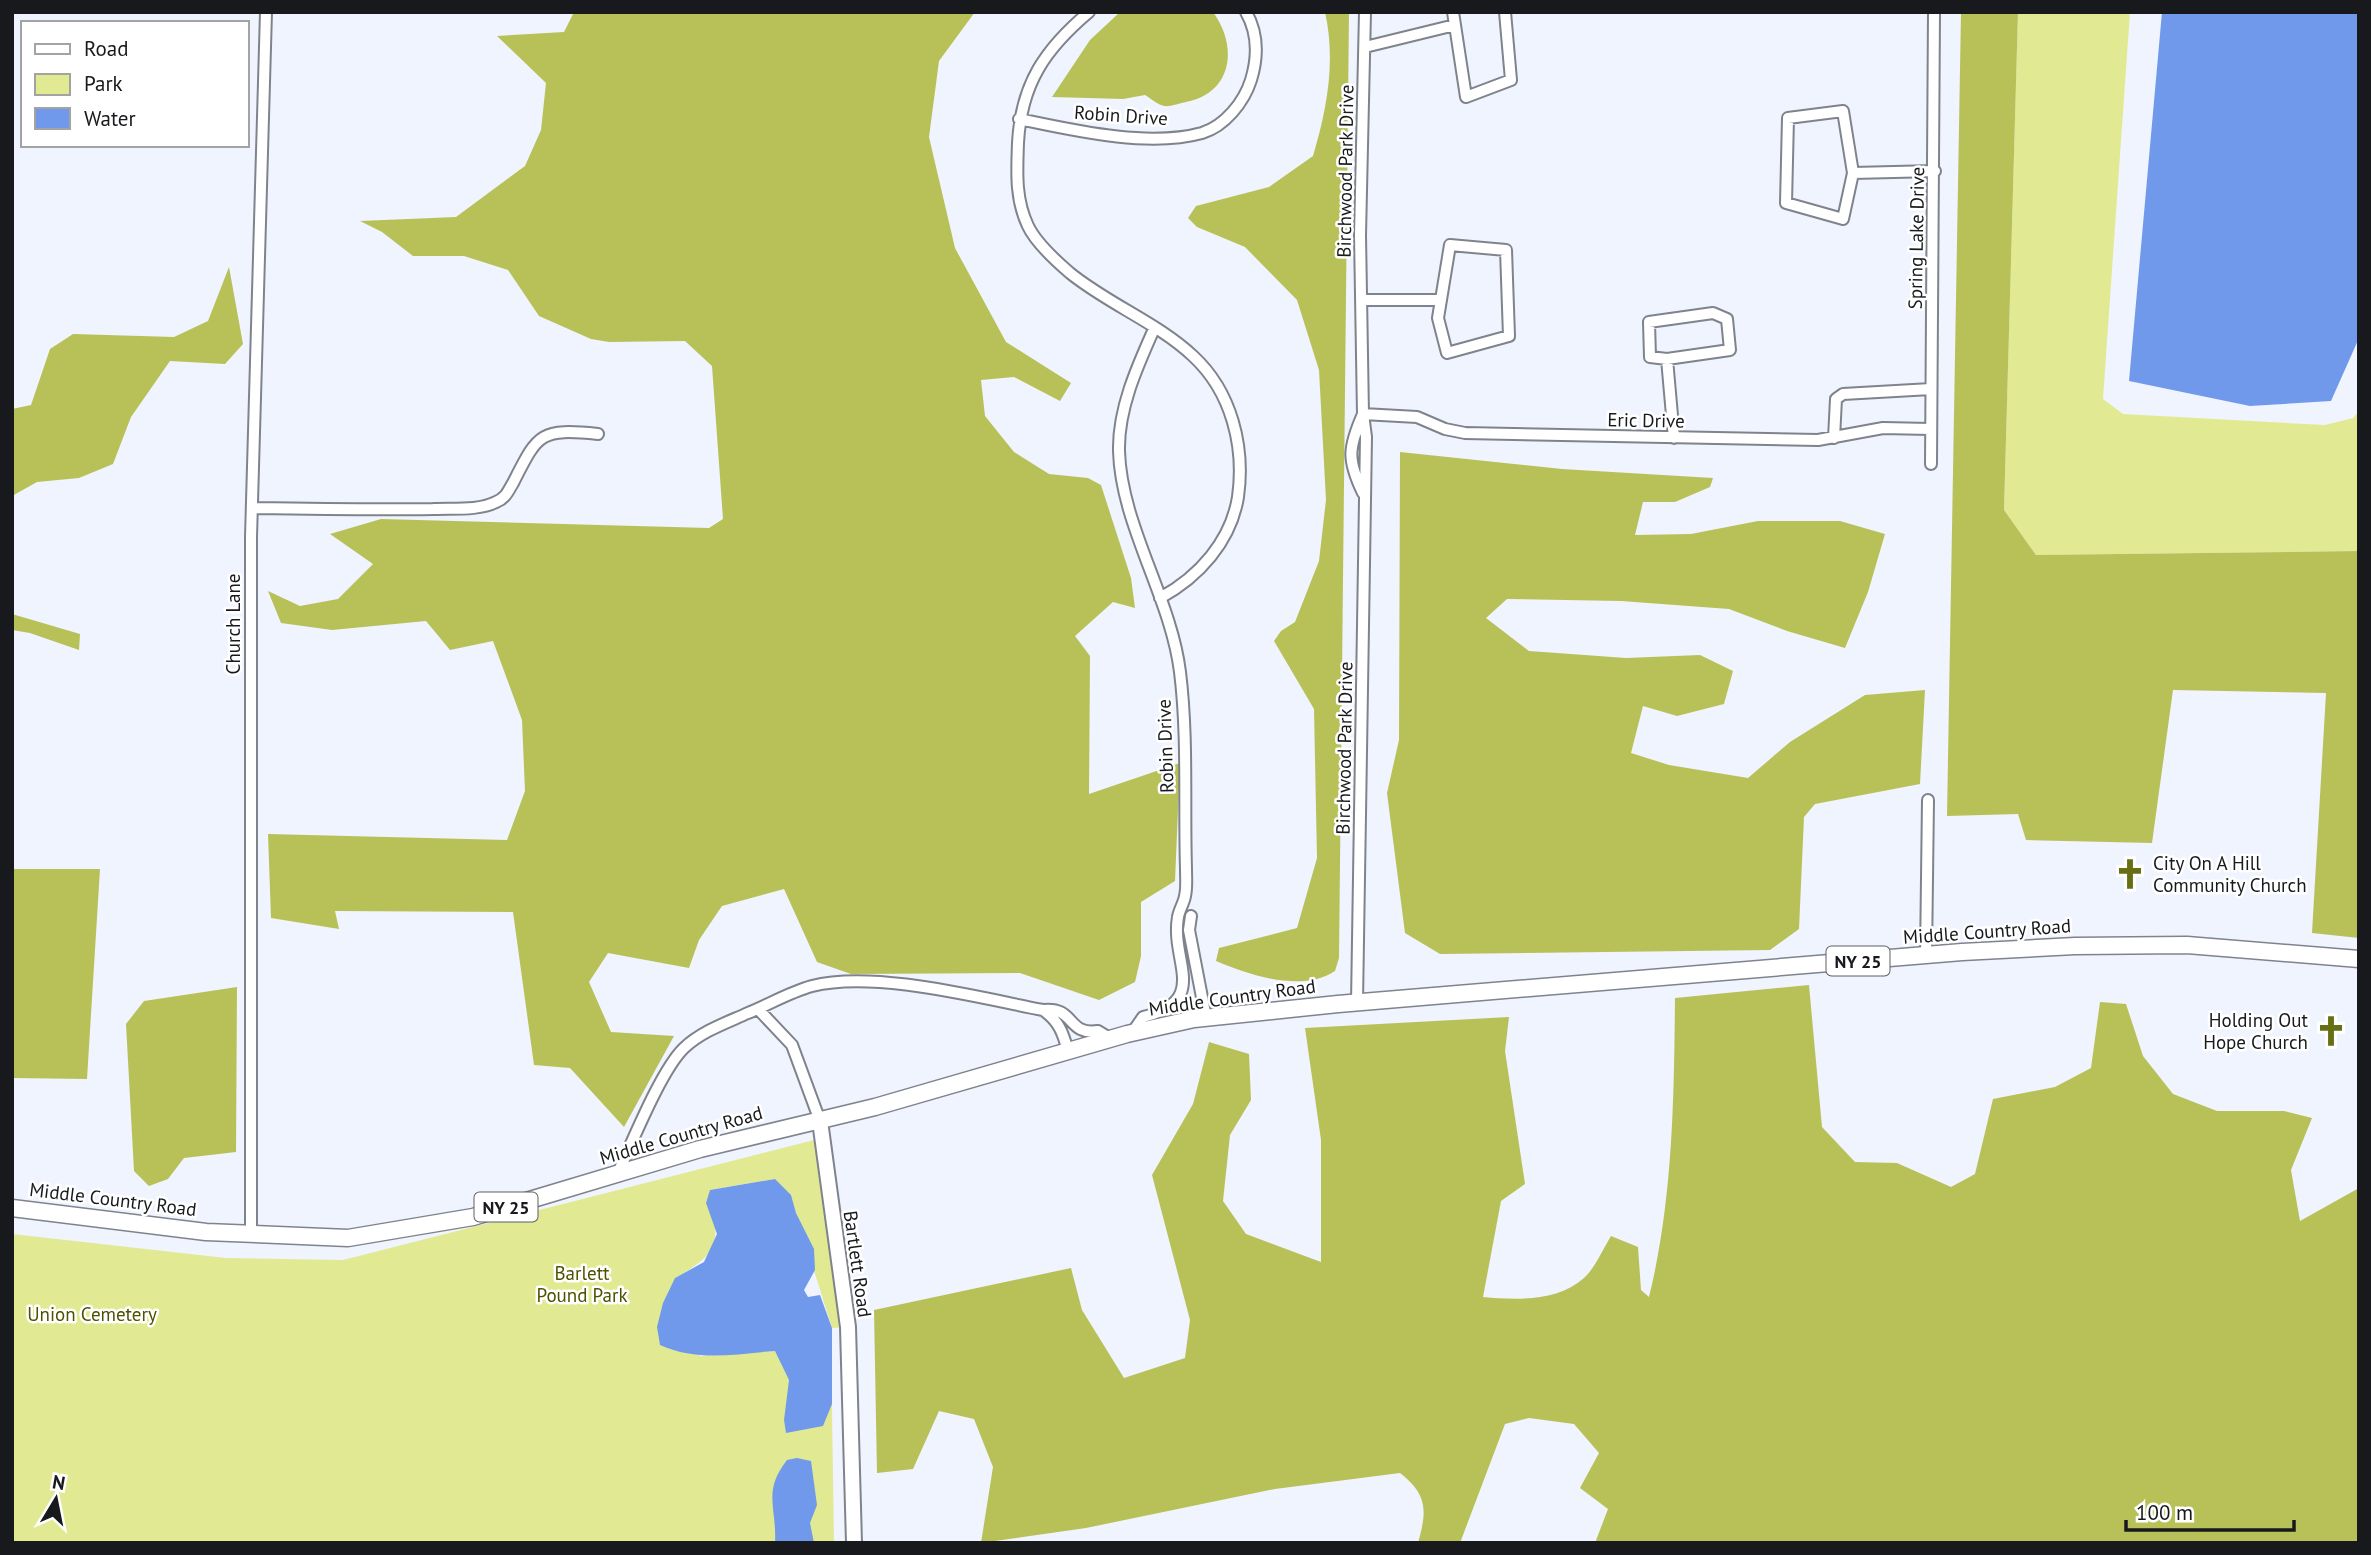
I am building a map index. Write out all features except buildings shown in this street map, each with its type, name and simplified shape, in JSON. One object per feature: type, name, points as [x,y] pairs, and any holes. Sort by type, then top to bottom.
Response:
[{"type":"main road","name":"Middle Country Road","points":[[12,1208],[156,1227],[251,1235],[348,1238],[474,1217],[709,1146],[820,1121],[1132,1033],[1206,1018],[1926,956],[2132,943],[2359,959]]},
{"type":"street","name":"Church Lane","points":[[251,1235],[252,508],[266,12]]},
{"type":"street","points":[[1088,12],[1038,64],[1020,119],[1016,183],[1028,227],[1056,261],[1091,290],[1194,356],[1221,393],[1238,436],[1241,475],[1235,519],[1211,558],[1184,585],[1160,598]]},
{"type":"street","name":"Robin Drive","points":[[1020,119],[1082,132],[1160,138],[1202,133],[1228,119],[1250,84],[1258,57],[1245,12]]},
{"type":"street","name":"Birchwood Park Drive","points":[[1357,1003],[1363,734],[1363,494],[1371,467],[1372,449],[1371,434],[1363,414],[1360,235],[1365,12]]},
{"type":"street","points":[[1453,12],[1466,97],[1511,80],[1506,12]]},
{"type":"street","name":"Spring Lake Drive","points":[[1931,464],[1934,12]]},
{"type":"street","points":[[1365,47],[1455,25]]},
{"type":"street","points":[[1843,111],[1853,173],[1843,219],[1786,203],[1788,118],[1843,111]]},
{"type":"street","points":[[1853,173],[1935,171]]},
{"type":"street","points":[[1450,245],[1506,250],[1509,336],[1447,353],[1438,318],[1440,300],[1450,245]]},
{"type":"street","points":[[1363,300],[1440,300]]},
{"type":"street","points":[[1713,313],[1727,319],[1730,350],[1667,359],[1650,357],[1649,322],[1713,313]]},
{"type":"street","name":"Robin Drive","points":[[1154,329],[1125,404],[1119,450],[1125,493],[1160,598],[1180,671],[1185,897],[1198,947],[1196,964],[1206,1018]]},
{"type":"street","points":[[1667,359],[1674,438]]},
{"type":"street","points":[[1833,438],[1836,399],[1843,394],[1931,389]]},
{"type":"street","name":"Birchwood Park Drive","points":[[1363,414],[1351,441],[1350,461],[1363,494]]},
{"type":"street","name":"Eric Drive","points":[[1363,414],[1417,417],[1455,432],[1674,438],[1818,440],[1883,428],[1930,429]]},
{"type":"street","points":[[252,508],[475,508],[494,504],[505,497],[530,447],[539,438],[571,431],[598,434]]},
{"type":"street","points":[[1926,956],[1928,800]]},
{"type":"street","name":"Robin Drive","points":[[1132,1033],[1143,1017],[1164,1012],[1181,993],[1184,980],[1177,917],[1185,897]]},
{"type":"street","points":[[617,1175],[666,1074],[682,1049],[705,1032],[814,986],[849,982],[937,989],[1043,1010],[1060,1010],[1068,1014],[1078,1030],[1086,1033],[1098,1031],[1111,1039]]},
{"type":"street","name":"Bartlett Road","points":[[758,1009],[792,1045],[820,1121],[848,1327],[854,1543]]},
{"type":"street","points":[[1043,1010],[1055,1018],[1062,1030],[1068,1051]]},
{"type":"green space","points":[[574,12],[975,12],[939,61],[929,137],[955,248],[1006,342],[1071,383],[1060,401],[1014,377],[981,380],[985,416],[1014,452],[1049,474],[1088,478],[1101,485],[1131,578],[1135,608],[1113,602],[1075,636],[1090,656],[1089,794],[1180,763],[1175,881],[1141,902],[1141,956],[1135,982],[1099,1000],[1020,973],[851,974],[817,962],[784,889],[722,906],[699,940],[689,968],[608,953],[589,982],[611,1032],[674,1036],[624,1127],[570,1068],[534,1065],[513,912],[335,911],[339,929],[271,918],[268,834],[507,840],[525,791],[522,720],[493,641],[450,650],[426,621],[332,630],[281,623],[268,591],[300,606],[338,599],[373,564],[330,534],[381,519],[709,528],[723,519],[712,366],[685,341],[609,342],[591,339],[539,316],[508,270],[464,256],[413,256],[382,232],[360,221],[456,217],[525,166],[541,130],[546,83],[497,36],[564,32]]},
{"type":"green space","points":[[1120,12],[1213,12],[1221,25],[1228,53],[1222,79],[1202,97],[1169,106],[1159,104],[1145,95],[1123,99],[1052,97],[1090,40]]},
{"type":"green space","points":[[1325,12],[1349,12],[1339,958],[1335,971],[1307,981],[1292,981],[1259,976],[1216,961],[1219,948],[1297,928],[1317,858],[1314,709],[1274,641],[1281,631],[1295,622],[1319,561],[1326,500],[1319,370],[1297,300],[1245,247],[1197,227],[1188,218],[1196,206],[1269,187],[1313,156],[1322,121],[1330,67]]},
{"type":"green space","points":[[1961,12],[2018,12],[2004,510],[2036,555],[2359,551],[2359,938],[2312,933],[2326,693],[2173,690],[2152,843],[2026,840],[2018,814],[1947,816]]},
{"type":"green space","points":[[2018,12],[2130,12],[2103,399],[2123,414],[2325,425],[2353,418],[2359,411],[2359,551],[2036,555],[2004,510]]},
{"type":"green space","points":[[229,267],[243,344],[225,364],[170,361],[131,417],[113,464],[79,478],[37,482],[12,496],[12,409],[31,405],[50,349],[73,334],[174,337],[208,321]]},
{"type":"green space","points":[[1400,452],[1562,469],[1713,478],[1710,487],[1675,502],[1643,502],[1635,535],[1691,534],[1758,521],[1840,521],[1885,534],[1868,592],[1845,648],[1787,631],[1729,609],[1621,601],[1507,599],[1486,618],[1529,651],[1626,658],[1700,655],[1733,671],[1724,704],[1677,716],[1643,706],[1631,753],[1669,765],[1748,778],[1790,742],[1865,695],[1925,690],[1920,784],[1815,804],[1804,817],[1799,929],[1770,950],[1440,954],[1405,933],[1387,793],[1399,740]]},
{"type":"green space","points":[[12,614],[80,634],[79,650],[30,633],[12,630]]},
{"type":"green space","points":[[12,869],[100,869],[87,1079],[12,1078]]},
{"type":"green space","points":[[1809,985],[1822,1127],[1855,1162],[1897,1163],[1951,1187],[1975,1174],[1993,1099],[2055,1087],[2091,1068],[2100,1002],[2126,1004],[2143,1056],[2173,1094],[2217,1111],[2284,1111],[2312,1118],[2291,1170],[2300,1221],[2359,1188],[2359,1543],[1595,1543],[1608,1509],[1580,1488],[1599,1453],[1574,1424],[1529,1418],[1505,1424],[1460,1543],[1418,1543],[1423,1522],[1423,1504],[1416,1489],[1400,1473],[1275,1489],[1086,1528],[981,1543],[993,1467],[974,1419],[939,1411],[913,1469],[877,1473],[874,1310],[1071,1268],[1082,1310],[1124,1378],[1185,1358],[1190,1320],[1152,1175],[1193,1104],[1209,1042],[1249,1054],[1251,1100],[1230,1135],[1223,1201],[1246,1234],[1321,1262],[1321,1140],[1305,1028],[1509,1017],[1505,1051],[1525,1184],[1501,1201],[1483,1297],[1522,1299],[1561,1292],[1588,1274],[1611,1236],[1638,1247],[1641,1290],[1649,1297],[1668,1186],[1673,1111],[1675,998]]},
{"type":"green space","points":[[237,987],[236,1152],[184,1158],[168,1179],[149,1186],[134,1171],[126,1024],[144,1001]]},
{"type":"green space","points":[[822,1138],[848,1327],[832,1328],[796,1213],[775,1179],[710,1190],[715,1221],[714,1243],[702,1260],[675,1278],[700,1356],[775,1351],[831,1340],[834,1543],[12,1543],[12,1234],[226,1258],[343,1260]]},
{"type":"water","points":[[2162,12],[2359,12],[2359,338],[2331,401],[2250,406],[2129,381]]},
{"type":"water","points":[[775,1179],[791,1195],[796,1213],[814,1249],[815,1270],[804,1290],[808,1297],[820,1295],[832,1328],[832,1404],[823,1426],[786,1433],[784,1420],[789,1380],[775,1351],[716,1356],[688,1354],[660,1345],[657,1327],[663,1303],[675,1278],[704,1262],[717,1234],[706,1203],[710,1190]]},
{"type":"water","points":[[797,1458],[811,1461],[817,1505],[810,1523],[814,1543],[775,1543],[772,1500],[775,1481],[787,1460]]},
{"type":"place","name":"City On A Hill Community Church","points":[[2130,874]]},
{"type":"place","name":"Holding Out Hope Church","points":[[2331,1031]]},
{"type":"park label","name":"Barlett Pound Park","points":[[582,1284]]},
{"type":"park label","name":"Union Cemetery","points":[[92,1314]]}]
